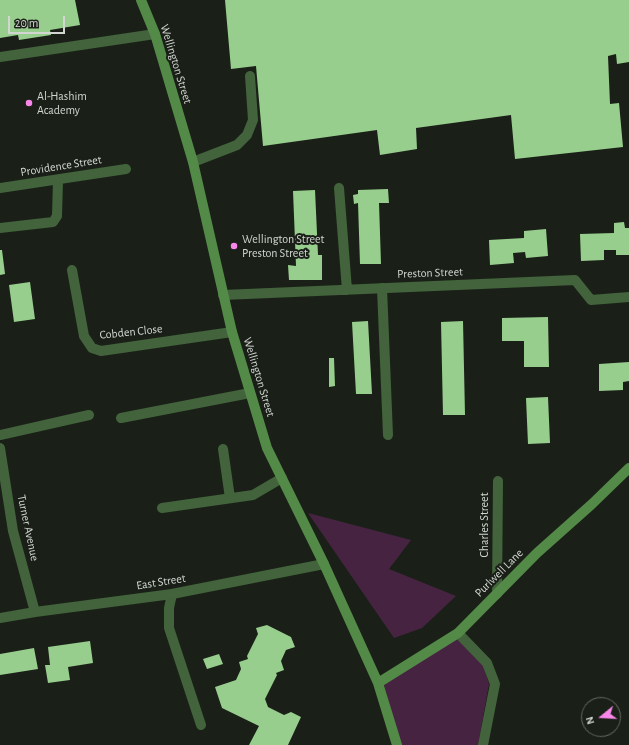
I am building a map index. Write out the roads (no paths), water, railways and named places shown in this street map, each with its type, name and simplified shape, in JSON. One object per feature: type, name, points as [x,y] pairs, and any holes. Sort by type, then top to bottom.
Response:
[{"type":"street","name":"Wellington Street","points":[[141,0],[155,34],[193,162],[232,332],[267,448],[324,564],[378,683],[397,745]]},
{"type":"street","points":[[0,57],[155,34]]},
{"type":"street","points":[[193,162],[237,145],[247,135],[253,120],[250,76]]},
{"type":"street","name":"Providence Street","points":[[0,188],[126,169]]},
{"type":"street","points":[[0,228],[53,222],[57,216],[58,180]]},
{"type":"street","points":[[339,188],[347,290]]},
{"type":"street","name":"Cobden Close","points":[[72,270],[84,336],[92,348],[101,351],[232,332]]},
{"type":"street","name":"Preston Street","points":[[223,295],[575,280],[591,300],[629,297]]},
{"type":"street","points":[[382,288],[388,435]]},
{"type":"street","points":[[121,418],[250,393]]},
{"type":"street","points":[[0,435],[89,416]]},
{"type":"street","name":"Turner Avenue","points":[[0,448],[13,531],[35,612]]},
{"type":"street","points":[[223,449],[230,498]]},
{"type":"street","name":"Purlwell Lane","points":[[378,683],[458,633],[538,553],[629,468]]},
{"type":"street","points":[[162,508],[253,495],[282,478]]},
{"type":"street","name":"Charles Street","points":[[497,594],[498,481]]},
{"type":"street","name":"East Street","points":[[0,618],[172,594],[324,564]]},
{"type":"street","points":[[172,594],[169,608],[169,628],[201,725]]},
{"type":"street","points":[[458,633],[487,663],[495,684],[483,745]]},
{"type":"place","name":"Al-Hashim Academy","points":[[29,103]]},
{"type":"place","name":"Wellington Street Preston Street","points":[[234,246]]}]
